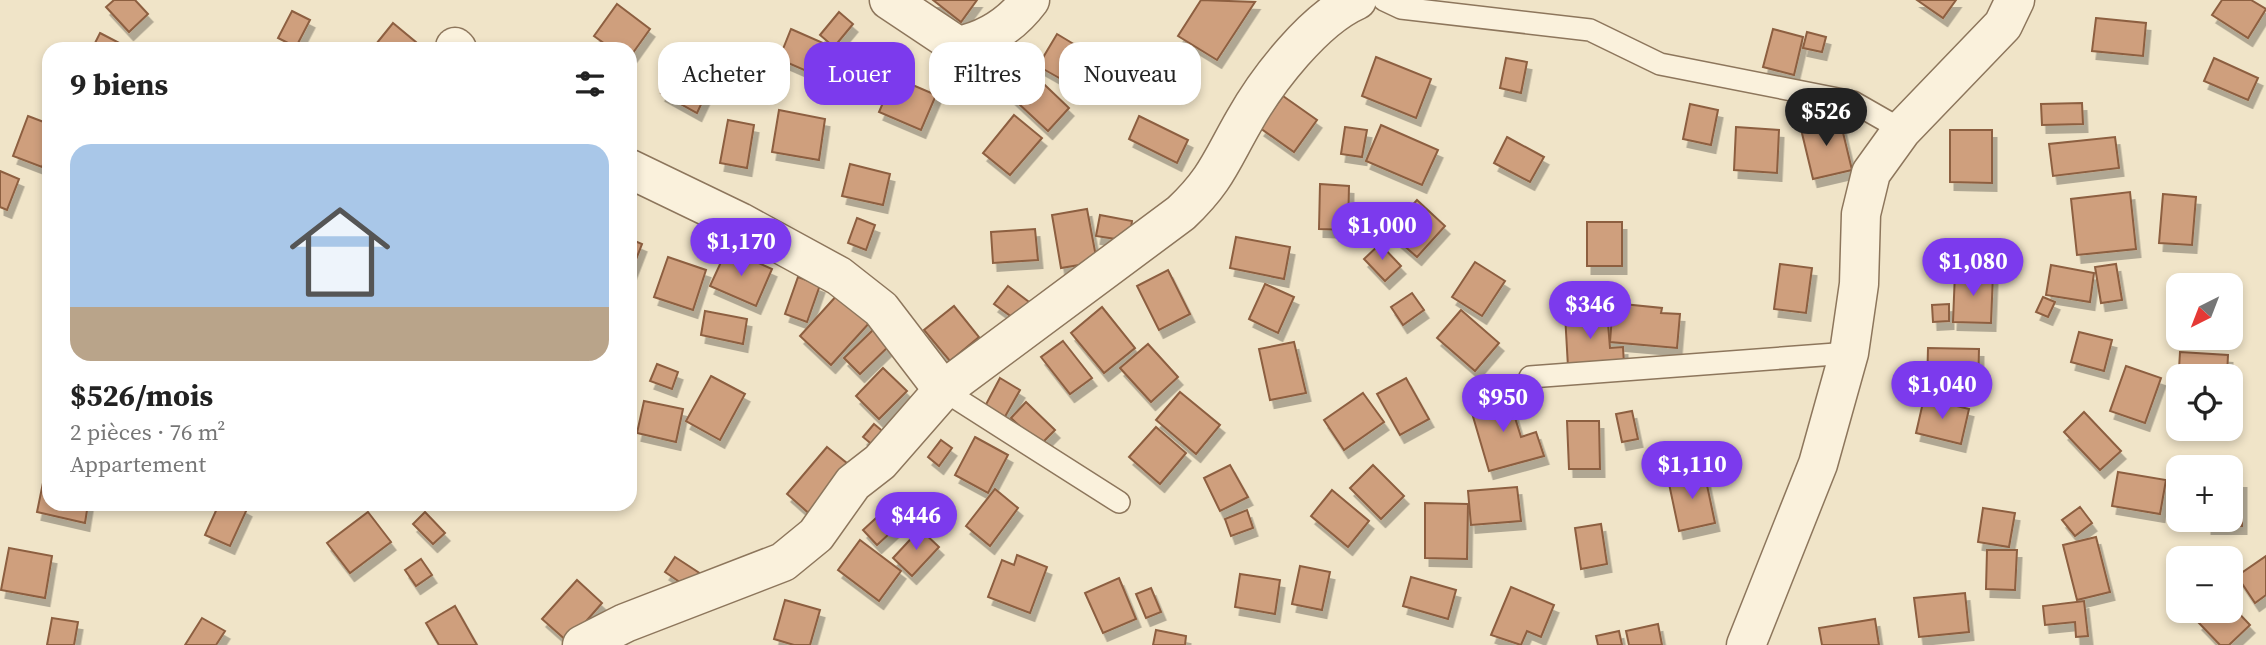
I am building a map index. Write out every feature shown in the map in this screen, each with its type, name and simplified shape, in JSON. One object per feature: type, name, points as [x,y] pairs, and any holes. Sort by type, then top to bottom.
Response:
[{"type":"street","points":[[889,0],[958,46],[981,41],[1020,14],[1030,0]]},
{"type":"street","points":[[582,645],[629,634],[783,562],[816,535],[853,483],[880,461],[943,390],[1181,213],[1207,189],[1244,120],[1298,47],[1340,8],[1357,0]]},
{"type":"street","points":[[1746,645],[1818,464],[1849,353],[1859,284],[1861,214],[1871,173],[1902,130],[2003,25],[2015,0]]},
{"type":"street","points":[[637,172],[740,222],[839,276],[881,309],[943,390]]},
{"type":"lane","points":[[1384,0],[1401,8],[1590,30],[1660,64],[1853,102],[1902,130]]},
{"type":"lane","points":[[1530,377],[1849,353]]},
{"type":"lane","points":[[943,390],[1119,502]]},
{"type":"building","points":[[114,0],[135,0],[148,14],[129,32],[106,7]]},
{"type":"building","points":[[933,0],[977,0],[961,22]]},
{"type":"building","points":[[1201,0],[1255,2],[1217,60],[1201,50],[1201,42],[1188,42],[1178,36]]},
{"type":"building","points":[[1917,0],[1956,0],[1943,18]]},
{"type":"building","points":[[2222,0],[2251,0],[2266,9],[2248,38],[2212,15]]},
{"type":"building","points":[[617,4],[650,29],[637,47],[637,42],[602,42],[594,36]]},
{"type":"building","points":[[292,11],[310,20],[299,42],[286,42],[278,38]]},
{"type":"building","points":[[839,12],[853,24],[838,42],[828,42],[820,35]]},
{"type":"building","points":[[2096,18],[2146,23],[2143,56],[2092,51]]},
{"type":"building","points":[[393,23],[416,42],[378,42]]},
{"type":"building","points":[[791,29],[821,42],[804,42],[804,70],[790,64],[790,42],[786,42]]},
{"type":"building","points":[[1773,29],[1803,37],[1794,75],[1763,67]]},
{"type":"building","points":[[1807,32],[1826,37],[1822,52],[1803,48]]},
{"type":"building","points":[[100,33],[117,42],[96,42]]},
{"type":"building","points":[[1057,34],[1070,42],[1059,42],[1059,78],[1045,70],[1045,54]]},
{"type":"building","points":[[1376,57],[1431,79],[1416,118],[1362,96]]},
{"type":"building","points":[[1506,58],[1527,62],[1521,93],[1500,88]]},
{"type":"building","points":[[2214,58],[2258,78],[2248,100],[2204,81]]},
{"type":"building","points":[[1045,85],[1059,98],[1059,105],[1069,108],[1048,131],[1020,105],[1045,105]]},
{"type":"building","points":[[915,86],[929,92],[929,105],[932,105],[921,130],[879,112],[882,105],[915,105]]},
{"type":"building","points":[[1283,96],[1317,120],[1294,152],[1260,128]]},
{"type":"building","points":[[2082,103],[2083,124],[2042,125],[2041,104]]},
{"type":"building","points":[[1690,104],[1718,110],[1711,145],[1683,139]]},
{"type":"building","points":[[683,105],[701,105],[697,113]]},
{"type":"building","points":[[779,110],[825,119],[819,160],[772,152]]},
{"type":"building","points":[[1014,115],[1042,138],[1010,175],[983,153]]},
{"type":"building","points":[[28,116],[42,121],[42,167],[13,156]]},
{"type":"building","points":[[1139,116],[1188,140],[1177,163],[1129,139]]},
{"type":"building","points":[[1839,116],[1852,170],[1813,179],[1800,125]]},
{"type":"building","points":[[728,120],[754,125],[747,168],[720,163]]},
{"type":"building","points":[[1381,125],[1438,150],[1422,185],[1366,161]]},
{"type":"building","points":[[1345,127],[1367,130],[1362,157],[1341,154]]},
{"type":"building","points":[[1736,127],[1779,130],[1777,173],[1734,170]]},
{"type":"building","points":[[1950,130],[1992,130],[1992,183],[1950,182]]},
{"type":"building","points":[[1507,137],[1544,157],[1530,182],[1494,163]]},
{"type":"building","points":[[2115,137],[2119,168],[2053,176],[2049,144]]},
{"type":"building","points":[[850,164],[890,174],[883,205],[842,196]]},
{"type":"building","points":[[0,171],[19,179],[7,210],[0,207]]},
{"type":"building","points":[[1320,184],[1349,186],[1348,230],[1319,229]]},
{"type":"building","points":[[2130,192],[2136,249],[2077,255],[2071,199]]},
{"type":"building","points":[[2163,194],[2196,197],[2192,245],[2159,243]]},
{"type":"building","points":[[1417,200],[1445,226],[1417,257],[1388,232]]},
{"type":"building","points":[[1087,209],[1097,262],[1061,268],[1052,215]]},
{"type":"building","points":[[1100,215],[1132,221],[1129,241],[1096,236]]},
{"type":"building","points":[[857,218],[875,225],[866,250],[848,243]]},
{"type":"building","points":[[1587,222],[1622,222],[1622,266],[1587,266]]},
{"type":"building","points":[[1035,229],[1038,260],[993,263],[991,232]]},
{"type":"building","points":[[1236,237],[1290,247],[1284,279],[1230,268]]},
{"type":"building","points":[[637,242],[642,244],[637,257]]},
{"type":"building","points":[[1380,244],[1401,266],[1385,281],[1364,259]]},
{"type":"building","points":[[727,249],[772,269],[756,306],[710,286]]},
{"type":"building","points":[[668,257],[706,270],[693,310],[654,297]]},
{"type":"building","points":[[1475,262],[1505,281],[1482,316],[1452,297]]},
{"type":"building","points":[[1780,264],[1812,268],[1806,313],[1774,309]]},
{"type":"building","points":[[2116,264],[2122,300],[2101,303],[2095,267]]},
{"type":"building","points":[[2051,265],[2094,273],[2090,302],[2046,295]]},
{"type":"building","points":[[1168,270],[1190,314],[1159,330],[1137,286]]},
{"type":"building","points":[[1955,272],[1993,274],[1991,323],[1953,322]]},
{"type":"building","points":[[798,277],[820,285],[807,322],[785,314]]},
{"type":"building","points":[[1265,284],[1294,297],[1278,333],[1249,319]]},
{"type":"building","points":[[1008,286],[1033,305],[1020,323],[994,304]]},
{"type":"building","points":[[839,293],[871,321],[831,365],[800,336]]},
{"type":"building","points":[[1412,293],[1424,310],[1403,325],[1391,307]]},
{"type":"building","points":[[2043,297],[2055,302],[2048,317],[2036,312]]},
{"type":"building","points":[[1613,303],[1662,308],[1661,313],[1680,314],[1677,348],[1610,342]]},
{"type":"building","points":[[1949,304],[1949,321],[1933,322],[1932,305]]},
{"type":"building","points":[[954,306],[979,337],[950,361],[924,330]]},
{"type":"building","points":[[1102,307],[1135,348],[1104,373],[1071,333]]},
{"type":"building","points":[[1461,310],[1499,343],[1475,371],[1437,338]]},
{"type":"building","points":[[705,311],[747,319],[743,344],[701,335]]},
{"type":"building","points":[[1607,311],[1610,348],[1623,347],[1624,364],[1568,367],[1565,314]]},
{"type":"building","points":[[874,329],[890,345],[860,374],[844,358]]},
{"type":"building","points":[[2079,332],[2112,340],[2104,371],[2071,362]]},
{"type":"building","points":[[1063,341],[1092,378],[1070,394],[1041,357]]},
{"type":"building","points":[[1294,342],[1306,393],[1270,400],[1259,349]]},
{"type":"building","points":[[1148,344],[1178,377],[1151,402],[1120,368]]},
{"type":"building","points":[[1928,348],[1979,349],[1978,391],[1927,389]]},
{"type":"building","points":[[2180,352],[2228,355],[2228,364],[2179,364]]},
{"type":"building","points":[[657,364],[678,372],[672,389],[650,381]]},
{"type":"building","points":[[2126,366],[2161,378],[2145,423],[2110,411]]},
{"type":"building","points":[[883,368],[907,391],[879,419],[856,396]]},
{"type":"building","points":[[711,376],[745,394],[720,440],[686,421]]},
{"type":"building","points":[[1000,378],[1020,390],[1002,422],[982,412]]},
{"type":"building","points":[[1406,378],[1429,419],[1400,435],[1377,394]]},
{"type":"building","points":[[1180,392],[1220,425],[1196,454],[1156,420]]},
{"type":"building","points":[[1507,392],[1521,437],[1536,432],[1544,456],[1489,471],[1469,403]]},
{"type":"building","points":[[1363,393],[1384,422],[1344,450],[1324,420]]},
{"type":"building","points":[[1924,398],[1969,409],[1961,444],[1916,433]]},
{"type":"building","points":[[644,401],[683,409],[676,442],[637,433]]},
{"type":"building","points":[[1026,402],[1055,430],[1040,445],[1011,418]]},
{"type":"building","points":[[1632,411],[1638,439],[1622,442],[1616,414]]},
{"type":"building","points":[[2084,412],[2121,451],[2100,470],[2064,432]]},
{"type":"building","points":[[1567,421],[1599,421],[1600,469],[1569,469]]},
{"type":"building","points":[[874,424],[892,439],[881,452],[863,437]]},
{"type":"building","points":[[1156,427],[1186,453],[1160,484],[1129,457]]},
{"type":"building","points":[[975,437],[1008,455],[988,493],[955,475]]},
{"type":"building","points":[[941,440],[952,448],[939,466],[928,457]]},
{"type":"building","points":[[827,447],[853,468],[812,516],[787,494]]},
{"type":"building","points":[[1230,465],[1248,497],[1220,511],[1204,478]]},
{"type":"building","points":[[1373,465],[1404,496],[1381,519],[1350,488]]},
{"type":"building","points":[[1704,471],[1715,523],[1679,531],[1668,479]]},
{"type":"building","points":[[2118,472],[2166,480],[2160,514],[2112,506]]},
{"type":"building","points":[[1517,487],[1521,521],[1471,525],[1468,491]]},
{"type":"building","points":[[42,488],[42,511],[87,511],[85,523],[37,512]]},
{"type":"building","points":[[995,489],[1018,508],[990,546],[966,526]]},
{"type":"building","points":[[1332,490],[1369,521],[1348,547],[1311,516]]},
{"type":"building","points":[[1425,503],[1468,504],[1467,559],[1425,558]]},
{"type":"building","points":[[2080,507],[2092,523],[2075,536],[2062,520]]},
{"type":"building","points":[[887,508],[901,523],[877,545],[863,530]]},
{"type":"building","points":[[1983,508],[2015,513],[2009,547],[1978,542]]},
{"type":"building","points":[[1247,510],[1253,528],[1231,536],[1225,519]]},
{"type":"building","points":[[216,511],[246,511],[230,546],[205,535]]},
{"type":"building","points":[[368,512],[391,542],[350,573],[327,543]]},
{"type":"building","points":[[425,512],[445,533],[433,544],[413,524]]},
{"type":"building","points":[[1601,524],[1607,564],[1581,569],[1575,528]]},
{"type":"building","points":[[920,529],[939,547],[912,576],[893,558]]},
{"type":"building","points":[[2096,537],[2110,592],[2077,600],[2063,545]]},
{"type":"building","points":[[860,540],[901,571],[879,601],[838,570]]},
{"type":"building","points":[[9,548],[52,556],[45,598],[1,590]]},
{"type":"building","points":[[1987,550],[2017,550],[2015,590],[1986,589]]},
{"type":"building","points":[[1017,555],[1047,567],[1030,613],[988,597],[1002,560],[1014,565]]},
{"type":"building","points":[[2266,556],[2266,595],[2255,603],[2243,585],[2243,572]]},
{"type":"building","points":[[675,557],[701,574],[690,589],[665,572]]},
{"type":"building","points":[[421,559],[432,575],[416,586],[405,570]]},
{"type":"building","points":[[1300,566],[1330,572],[1322,610],[1292,604]]},
{"type":"building","points":[[1240,574],[1280,580],[1275,614],[1235,607]]},
{"type":"building","points":[[1411,577],[1456,590],[1448,619],[1403,606]]},
{"type":"building","points":[[1119,578],[1136,619],[1103,633],[1085,593]]},
{"type":"building","points":[[577,580],[602,603],[568,642],[542,619]]},
{"type":"building","points":[[1511,587],[1554,605],[1541,637],[1527,631],[1521,645],[1491,635]]},
{"type":"building","points":[[1151,588],[1161,612],[1146,618],[1136,594]]},
{"type":"building","points":[[1965,593],[1969,632],[1919,637],[1914,598]]},
{"type":"building","points":[[785,600],[820,610],[810,645],[794,645],[774,639]]},
{"type":"building","points":[[2084,601],[2088,636],[2076,637],[2075,622],[2045,625],[2043,606]]},
{"type":"building","points":[[455,606],[477,645],[439,645],[426,623]]},
{"type":"building","points":[[52,618],[78,622],[74,645],[47,645]]},
{"type":"building","points":[[202,618],[225,631],[216,645],[185,645]]},
{"type":"building","points":[[2243,618],[2250,625],[2229,645],[2220,645],[2199,623],[2243,623]]},
{"type":"building","points":[[1875,619],[1879,645],[1822,645],[1819,628]]},
{"type":"building","points":[[1658,624],[1662,645],[1629,645],[1626,631]]},
{"type":"building","points":[[1156,630],[1186,636],[1185,645],[1153,645]]},
{"type":"building","points":[[1619,631],[1622,645],[1598,645],[1596,636]]}]
